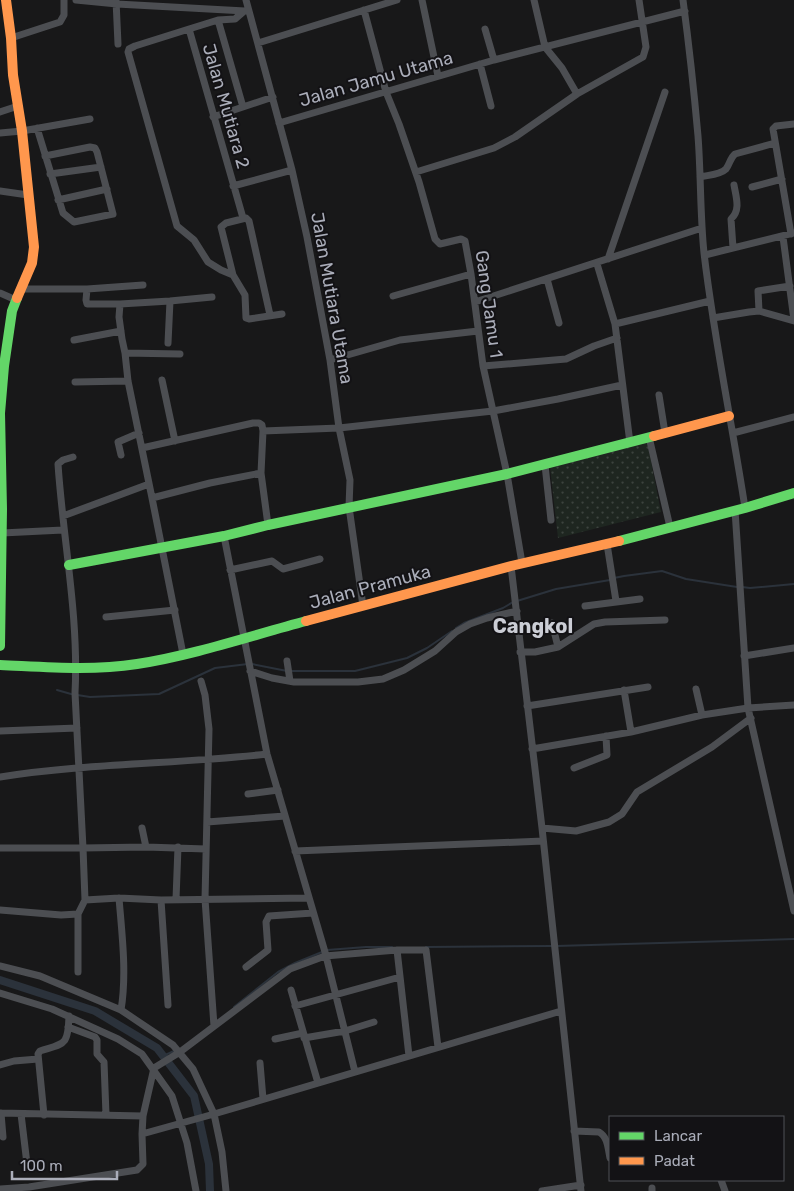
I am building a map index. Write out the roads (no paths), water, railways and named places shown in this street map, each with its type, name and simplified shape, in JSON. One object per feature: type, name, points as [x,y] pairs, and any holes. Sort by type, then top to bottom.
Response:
[{"type":"street","points":[[0,646],[2,533],[0,413],[2,366],[12,311],[32,263],[34,247],[6,0]]},
{"type":"street","points":[[11,38],[60,22],[64,15],[64,0]]},
{"type":"street","points":[[76,0],[149,3],[246,11]]},
{"type":"street","name":"Jalan Mutiara Utama","points":[[246,0],[246,11],[258,43],[273,97],[307,237],[330,360],[339,428],[350,480],[349,508],[363,606]]},
{"type":"street","points":[[258,43],[395,0]]},
{"type":"street","points":[[422,0],[438,76]]},
{"type":"street","points":[[534,0],[545,47],[562,68],[577,94]]},
{"type":"street","points":[[416,172],[494,148],[515,137],[577,94],[643,57],[646,47],[639,0]]},
{"type":"street","points":[[684,0],[698,134],[702,228],[710,301],[729,416],[734,433],[740,509],[739,583],[748,708],[794,911]]},
{"type":"street","points":[[117,2],[118,44]]},
{"type":"street","name":"Gang Jamu 1","points":[[364,10],[386,92],[416,172],[435,239],[440,244],[464,239],[472,274],[483,366],[507,474],[522,563]]},
{"type":"street","name":"Jalan Mutiara 2","points":[[246,11],[235,19],[218,20],[189,29],[233,186],[243,218],[249,221],[270,315]]},
{"type":"street","name":"Jalan Jamu Utama","points":[[279,123],[494,60],[643,21],[685,12]]},
{"type":"street","points":[[218,20],[243,106]]},
{"type":"street","points":[[189,29],[135,46],[129,49],[128,52],[177,226],[194,240],[208,262],[234,276]]},
{"type":"street","points":[[485,29],[494,60]]},
{"type":"street","name":"Jalan Jamu Utama","points":[[480,64],[491,106]]},
{"type":"street","points":[[608,259],[665,92]]},
{"type":"street","points":[[213,117],[273,97]]},
{"type":"street","points":[[0,112],[18,106]]},
{"type":"street","points":[[0,133],[90,119]]},
{"type":"street","points":[[705,255],[793,234],[773,129],[776,126],[794,124]]},
{"type":"street","points":[[36,128],[63,213],[74,222],[110,215],[113,212],[98,152],[95,148],[90,147],[45,156]]},
{"type":"street","points":[[700,177],[723,171],[727,168],[735,154],[775,143]]},
{"type":"street","points":[[50,174],[101,167]]},
{"type":"street","points":[[233,186],[292,170]]},
{"type":"street","points":[[752,187],[782,179]]},
{"type":"street","points":[[733,248],[731,219],[737,214],[734,185]]},
{"type":"street","points":[[58,200],[107,189]]},
{"type":"street","points":[[0,191],[28,194]]},
{"type":"street","points":[[243,218],[226,223],[221,227],[234,276],[245,295],[246,318],[282,314]]},
{"type":"street","points":[[475,302],[597,264],[702,228]]},
{"type":"street","points":[[713,318],[759,311],[794,320],[783,237]]},
{"type":"street","points":[[597,264],[615,324],[630,443]]},
{"type":"street","points":[[393,296],[472,274]]},
{"type":"street","points":[[547,279],[559,323]]},
{"type":"street","points":[[22,289],[87,289],[143,285]]},
{"type":"street","points":[[759,311],[758,291],[790,286]]},
{"type":"street","points":[[87,289],[87,304],[120,304],[212,297]]},
{"type":"street","points":[[0,293],[16,300]]},
{"type":"street","points":[[168,343],[170,301]]},
{"type":"street","points":[[615,324],[710,301]]},
{"type":"street","points":[[120,304],[121,331],[126,353],[128,381],[163,547],[182,654]]},
{"type":"street","points":[[74,340],[121,331]]},
{"type":"street","points":[[330,360],[400,340],[478,331]]},
{"type":"street","points":[[483,366],[566,359],[617,338]]},
{"type":"street","points":[[126,353],[180,354]]},
{"type":"street","points":[[162,380],[175,441]]},
{"type":"street","points":[[75,382],[128,381]]},
{"type":"street","points":[[263,431],[339,428],[493,411],[622,385]]},
{"type":"street","points":[[659,395],[665,433]]},
{"type":"street","points":[[69,565],[224,536],[507,474],[729,416]]},
{"type":"street","points":[[734,433],[794,417]]},
{"type":"street","points":[[142,448],[253,422],[259,423],[262,425],[263,431],[260,472],[268,525]]},
{"type":"street","points":[[121,455],[118,442],[139,433]]},
{"type":"street","points":[[649,437],[670,527]]},
{"type":"street","points":[[73,457],[63,460],[58,464],[63,530],[69,565],[74,616],[75,693],[80,768],[85,900],[78,914],[78,972]]},
{"type":"street","points":[[545,465],[551,520]]},
{"type":"street","points":[[152,498],[260,472]]},
{"type":"street","points":[[63,516],[149,484]]},
{"type":"street","name":"Jalan Pramuka","points":[[0,665],[76,669],[136,664],[182,654],[522,563],[607,544],[794,493]]},
{"type":"street","points":[[2,533],[63,530]]},
{"type":"street","points":[[224,536],[267,754],[324,952],[355,1072]]},
{"type":"street","points":[[607,544],[616,601]]},
{"type":"street","points":[[230,570],[272,561],[283,569],[320,559]]},
{"type":"street","points":[[511,566],[542,828],[581,1188],[542,1191]]},
{"type":"street","points":[[585,606],[640,599]]},
{"type":"street","points":[[249,667],[272,678],[290,681],[336,683],[383,679],[404,670],[470,624],[516,604]]},
{"type":"street","points":[[106,617],[175,610]]},
{"type":"street","points":[[520,652],[535,652],[558,647],[594,624],[665,620]]},
{"type":"street","points":[[552,623],[558,647]]},
{"type":"street","points":[[744,656],[794,648]]},
{"type":"street","points":[[287,661],[290,681]]},
{"type":"street","points":[[201,681],[209,722],[205,899],[214,1026]]},
{"type":"street","points":[[527,706],[648,687]]},
{"type":"street","points":[[696,689],[702,715]]},
{"type":"street","points":[[624,690],[631,732]]},
{"type":"street","points":[[532,749],[631,732],[702,715],[748,708],[794,705]]},
{"type":"street","points":[[542,828],[576,831],[609,822],[622,814],[636,792],[712,747],[751,718]]},
{"type":"street","points":[[0,731],[77,728]]},
{"type":"street","points":[[574,768],[607,755],[606,736]]},
{"type":"street","points":[[0,777],[31,772],[267,754]]},
{"type":"street","points":[[248,794],[278,790]]},
{"type":"street","points":[[207,822],[285,816]]},
{"type":"street","points":[[142,828],[146,846]]},
{"type":"street","points":[[295,851],[543,842]]},
{"type":"street","points":[[0,848],[146,846],[206,849]]},
{"type":"street","points":[[176,899],[178,847]]},
{"type":"street","points":[[85,900],[119,898],[161,900],[309,898]]},
{"type":"street","points":[[119,898],[124,994],[122,1010]]},
{"type":"street","points":[[161,900],[168,1005]]},
{"type":"street","points":[[0,910],[61,915],[78,914]]},
{"type":"street","points":[[246,967],[268,950],[266,922],[269,916],[313,913]]},
{"type":"street","points":[[397,950],[409,1056]]},
{"type":"street","points":[[0,1189],[29,1187],[137,1170],[143,1164],[142,1116],[154,1068],[179,1052],[285,972],[324,952],[426,950],[438,1047]]},
{"type":"street","points":[[0,966],[40,976],[122,1010],[173,1045],[193,1069],[213,1115],[222,1152],[226,1191]]},
{"type":"street","points":[[295,1006],[400,977]]},
{"type":"street","points":[[291,990],[318,1083]]},
{"type":"street","points":[[0,993],[69,1016],[118,1039],[142,1054],[154,1068],[172,1096],[184,1123],[196,1191]]},
{"type":"street","points":[[142,1134],[213,1115],[561,1011]]},
{"type":"street","points":[[44,1115],[38,1059],[40,1051],[61,1045],[64,1042],[68,1036],[69,1016]]},
{"type":"street","points":[[275,1039],[345,1031],[374,1022]]},
{"type":"street","points":[[68,1027],[95,1037],[97,1040],[97,1054],[104,1062],[106,1115]]},
{"type":"street","points":[[0,1065],[14,1061],[38,1059]]},
{"type":"street","points":[[260,1063],[263,1099]]},
{"type":"street","points":[[3,1138],[1,1113],[142,1116]]},
{"type":"street","points":[[21,1114],[27,1164]]},
{"type":"street","points":[[574,1132],[599,1132],[603,1134],[609,1152]]},
{"type":"waterway","points":[[614,578],[662,571],[686,579],[737,587]]},
{"type":"waterway","points":[[517,601],[556,589],[610,580]]},
{"type":"waterway","points":[[742,587],[794,584]]},
{"type":"waterway","points":[[456,628],[513,602]]},
{"type":"waterway","points":[[292,671],[355,671],[407,658],[427,648],[452,631]]},
{"type":"waterway","points":[[57,690],[90,697],[159,694],[215,668],[248,664]]},
{"type":"waterway","points":[[252,664],[287,671]]},
{"type":"waterway","points":[[556,946],[794,939]]},
{"type":"waterway","points":[[426,947],[552,946]]},
{"type":"waterway","points":[[327,950],[392,947]]},
{"type":"waterway","points":[[234,1007],[278,972],[322,952]]},
{"type":"waterway","points":[[0,980],[95,1011],[157,1048],[194,1096],[209,1164],[210,1191]]},
{"type":"waterway","points":[[163,1056],[174,1051]]},
{"type":"district","name":"Cangkol","points":[[533,626]]}]
